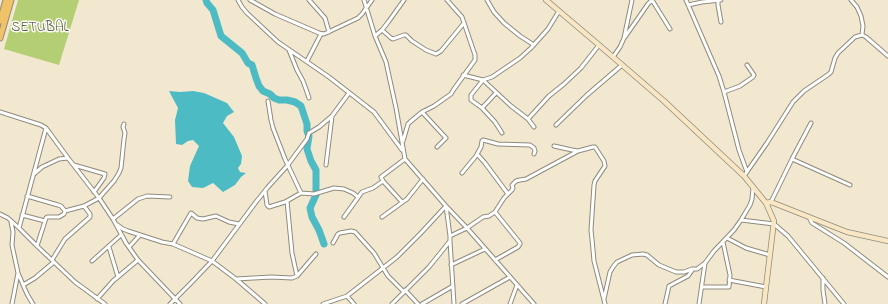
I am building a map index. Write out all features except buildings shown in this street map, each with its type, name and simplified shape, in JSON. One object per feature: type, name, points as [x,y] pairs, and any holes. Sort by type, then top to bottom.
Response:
[{"type":"main road","points":[[0,21],[6,0]]},
{"type":"main road","points":[[0,38],[11,0]]},
{"type":"main road","points":[[546,0],[664,101],[745,174],[752,186],[768,202],[847,232],[888,241]]},
{"type":"main road","points":[[764,304],[774,224],[768,202]]},
{"type":"street","points":[[238,0],[247,13],[278,42],[340,85],[374,112],[403,152]]},
{"type":"street","points":[[250,0],[275,14],[321,34],[329,32],[358,18],[372,0]]},
{"type":"street","points":[[309,0],[325,18],[329,32]]},
{"type":"street","points":[[364,0],[375,36],[386,62],[396,104],[405,159],[534,304]]},
{"type":"street","points":[[375,36],[382,30],[404,0]]},
{"type":"street","points":[[402,142],[408,124],[422,112],[434,106],[451,94],[475,60],[462,17],[447,0]]},
{"type":"street","points":[[488,0],[494,12],[504,23],[534,45]]},
{"type":"street","points":[[613,57],[624,38],[632,0]]},
{"type":"street","points":[[624,38],[652,0],[670,29]]},
{"type":"street","points":[[686,0],[713,60],[724,92],[745,174]]},
{"type":"street","points":[[688,5],[719,0],[718,6],[721,22]]},
{"type":"street","points":[[851,0],[857,7],[861,16],[863,26],[862,35]]},
{"type":"street","points":[[502,133],[482,108],[470,98],[471,95],[483,80],[492,77],[520,58],[534,45],[548,29],[560,11]]},
{"type":"street","points":[[382,30],[393,39],[406,35],[426,50],[436,54],[441,52],[464,23]]},
{"type":"street","points":[[307,61],[321,34]]},
{"type":"street","points":[[745,174],[793,102],[804,91],[831,72],[838,53],[855,37],[862,35],[866,37],[888,56]]},
{"type":"street","points":[[528,119],[545,100],[581,68],[599,45]]},
{"type":"street","points":[[289,50],[309,98]]},
{"type":"street","points":[[556,125],[587,95],[622,65]]},
{"type":"street","points":[[724,92],[740,86],[753,77],[754,75],[747,65]]},
{"type":"street","points":[[463,75],[483,80],[496,93],[528,119],[534,127]]},
{"type":"street","points":[[170,304],[212,261],[265,191],[287,166],[307,139],[309,133],[332,116],[349,93]]},
{"type":"street","points":[[482,108],[496,93]]},
{"type":"street","points":[[268,101],[271,120],[287,166],[300,193]]},
{"type":"street","points":[[0,112],[46,128],[99,198],[138,260],[176,298],[180,304]]},
{"type":"street","points":[[422,112],[446,138],[437,147]]},
{"type":"street","points":[[326,165],[332,116]]},
{"type":"street","points":[[768,202],[811,123]]},
{"type":"street","points":[[37,246],[47,217],[59,217],[64,214],[65,211],[84,206],[99,198],[114,181],[121,168],[125,134],[123,127],[124,124]]},
{"type":"street","points":[[19,228],[46,128]]},
{"type":"street","points":[[462,173],[477,154],[483,140],[498,144],[530,145],[534,148],[534,154]]},
{"type":"street","points":[[554,146],[578,151]]},
{"type":"street","points":[[450,236],[467,228],[483,217],[489,216],[495,212],[500,203],[513,188],[512,185],[516,182],[526,179],[578,151],[595,147],[605,164],[594,185],[591,230],[593,252],[604,302]]},
{"type":"street","points":[[477,154],[485,162],[508,194]]},
{"type":"street","points":[[33,175],[42,167],[59,159],[68,158]]},
{"type":"street","points":[[402,202],[381,177],[405,159]]},
{"type":"street","points":[[792,159],[850,185]]},
{"type":"street","points":[[74,165],[105,174],[104,178],[94,192]]},
{"type":"street","points":[[382,218],[405,201],[423,179]]},
{"type":"street","points":[[344,217],[362,192],[373,188],[383,181]]},
{"type":"street","points":[[604,302],[610,272],[617,262],[632,254],[647,255],[659,265],[676,272],[697,269],[705,263],[741,220],[752,199],[752,186]]},
{"type":"street","points":[[265,191],[266,203],[268,207],[287,201],[300,193],[314,194],[337,188],[344,189],[358,197]]},
{"type":"street","points":[[27,196],[61,206],[65,211]]},
{"type":"street","points":[[113,219],[138,199],[147,196],[170,197]]},
{"type":"street","points":[[287,201],[292,252],[297,276]]},
{"type":"street","points":[[23,285],[35,278],[53,261],[65,239],[90,217],[90,214],[84,206]]},
{"type":"street","points":[[446,206],[450,236],[454,304]]},
{"type":"street","points":[[323,304],[347,296],[397,257],[446,206]]},
{"type":"street","points":[[495,212],[520,243],[518,247],[495,260]]},
{"type":"street","points":[[173,244],[191,213],[197,218],[203,219],[216,216],[229,222],[239,224]]},
{"type":"street","points":[[0,214],[5,216],[19,228],[75,282],[105,304]]},
{"type":"street","points":[[22,215],[45,221]]},
{"type":"street","points":[[809,217],[812,223],[844,243],[888,277]]},
{"type":"street","points":[[741,220],[774,224],[788,236],[844,304]]},
{"type":"street","points":[[11,222],[13,232],[13,250],[18,273],[32,304]]},
{"type":"street","points":[[115,223],[123,229],[173,244],[212,261],[236,278],[265,304]]},
{"type":"street","points":[[333,243],[338,234],[351,231],[355,232],[374,253],[388,276],[418,304]]},
{"type":"street","points":[[92,261],[121,235]]},
{"type":"street","points":[[129,247],[140,235]]},
{"type":"street","points":[[727,238],[746,248],[770,256]]},
{"type":"street","points":[[392,304],[429,268],[450,241]]},
{"type":"street","points":[[702,287],[729,287],[730,275],[723,242]]},
{"type":"street","points":[[109,247],[118,277]]},
{"type":"street","points":[[452,265],[485,249]]},
{"type":"street","points":[[236,278],[292,278],[297,276],[316,254]]},
{"type":"street","points":[[97,298],[113,281],[138,260]]},
{"type":"street","points":[[698,304],[705,263]]},
{"type":"street","points":[[665,304],[669,286],[688,276],[693,269]]},
{"type":"street","points":[[12,304],[18,273]]},
{"type":"street","points":[[462,304],[472,300],[510,277]]},
{"type":"street","points":[[823,278],[825,304]]},
{"type":"street","points":[[729,280],[766,287]]},
{"type":"street","points":[[510,304],[517,285]]},
{"type":"street","points":[[422,304],[453,286]]},
{"type":"street","points":[[347,296],[354,304]]},
{"type":"green space","name":"SETUBAL","points":[[18,0],[79,0],[59,65],[4,49]]},
{"type":"water","points":[[169,91],[193,91],[204,93],[227,103],[234,112],[227,116],[223,123],[234,137],[242,156],[241,164],[238,168],[240,172],[246,173],[235,185],[223,192],[213,183],[203,188],[192,187],[188,181],[190,166],[199,146],[193,140],[182,145],[176,144],[175,120],[178,108]]},
{"type":"waterway","points":[[206,0],[213,10],[221,36],[242,53],[248,63],[252,65],[259,86],[263,91],[279,100],[295,102],[301,106],[309,136],[307,149],[316,170],[316,195],[310,208],[312,217],[324,244]]}]
